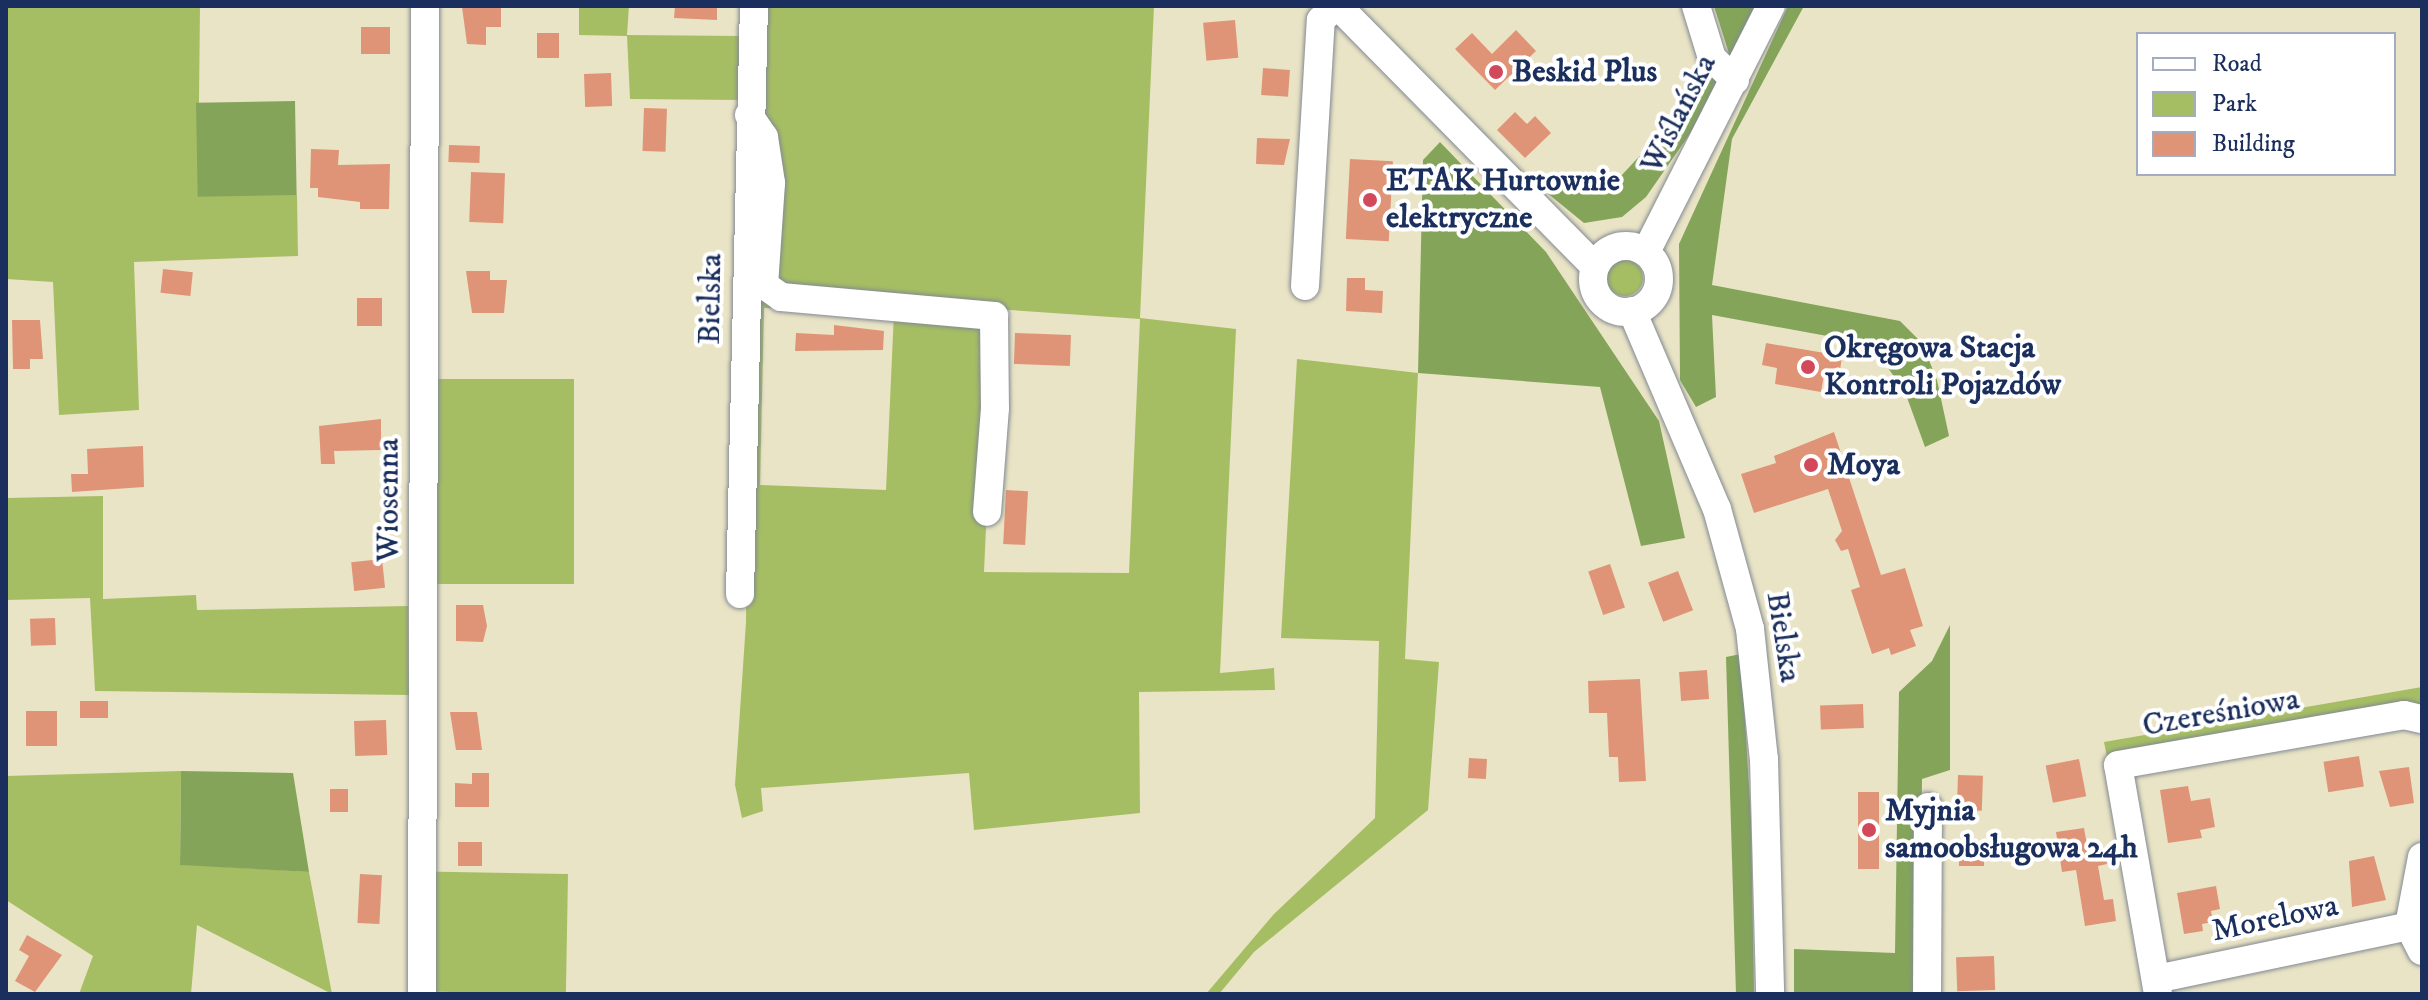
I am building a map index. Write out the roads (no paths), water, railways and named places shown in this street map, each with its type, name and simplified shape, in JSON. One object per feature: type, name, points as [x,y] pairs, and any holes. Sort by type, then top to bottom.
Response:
[{"type":"street","name":"Wiosenna","points":[[422,994],[425,6]]},
{"type":"street","name":"Bielska","points":[[740,594],[749,115],[754,6]]},
{"type":"street","points":[[1305,286],[1321,20],[1337,6],[1595,267],[1598,296],[1612,309],[1632,311],[1651,301],[1659,281],[1646,252],[1617,247],[1595,267]]},
{"type":"street","points":[[1696,6],[1712,58],[1735,80]]},
{"type":"street","name":"Wiślańska","points":[[1646,252],[1771,6]]},
{"type":"street","points":[[749,115],[764,137],[771,183],[764,285],[781,297],[994,316],[995,408],[987,512]]},
{"type":"street","name":"Bielska","points":[[1632,311],[1717,509],[1750,629],[1764,759],[1770,994]]},
{"type":"street","name":"Czereśniowa","points":[[2157,987],[2118,765],[2404,715],[2422,719]]},
{"type":"street","points":[[1927,994],[1928,807]]},
{"type":"street","points":[[2422,857],[2409,926],[2422,951]]},
{"type":"street","name":"Morelowa","points":[[2157,987],[2409,926]]},
{"type":"place","name":"Beskid Plus","points":[[1496,72]]},
{"type":"place","name":"ETAK Hurtownie elektryczne","points":[[1370,200]]},
{"type":"place","name":"Okręgowa Stacja Kontroli Pojazdów","points":[[1808,367]]},
{"type":"place","name":"Moya","points":[[1811,465]]},
{"type":"place","name":"Myjnia samoobsługowa 24h","points":[[1869,830]]}]
